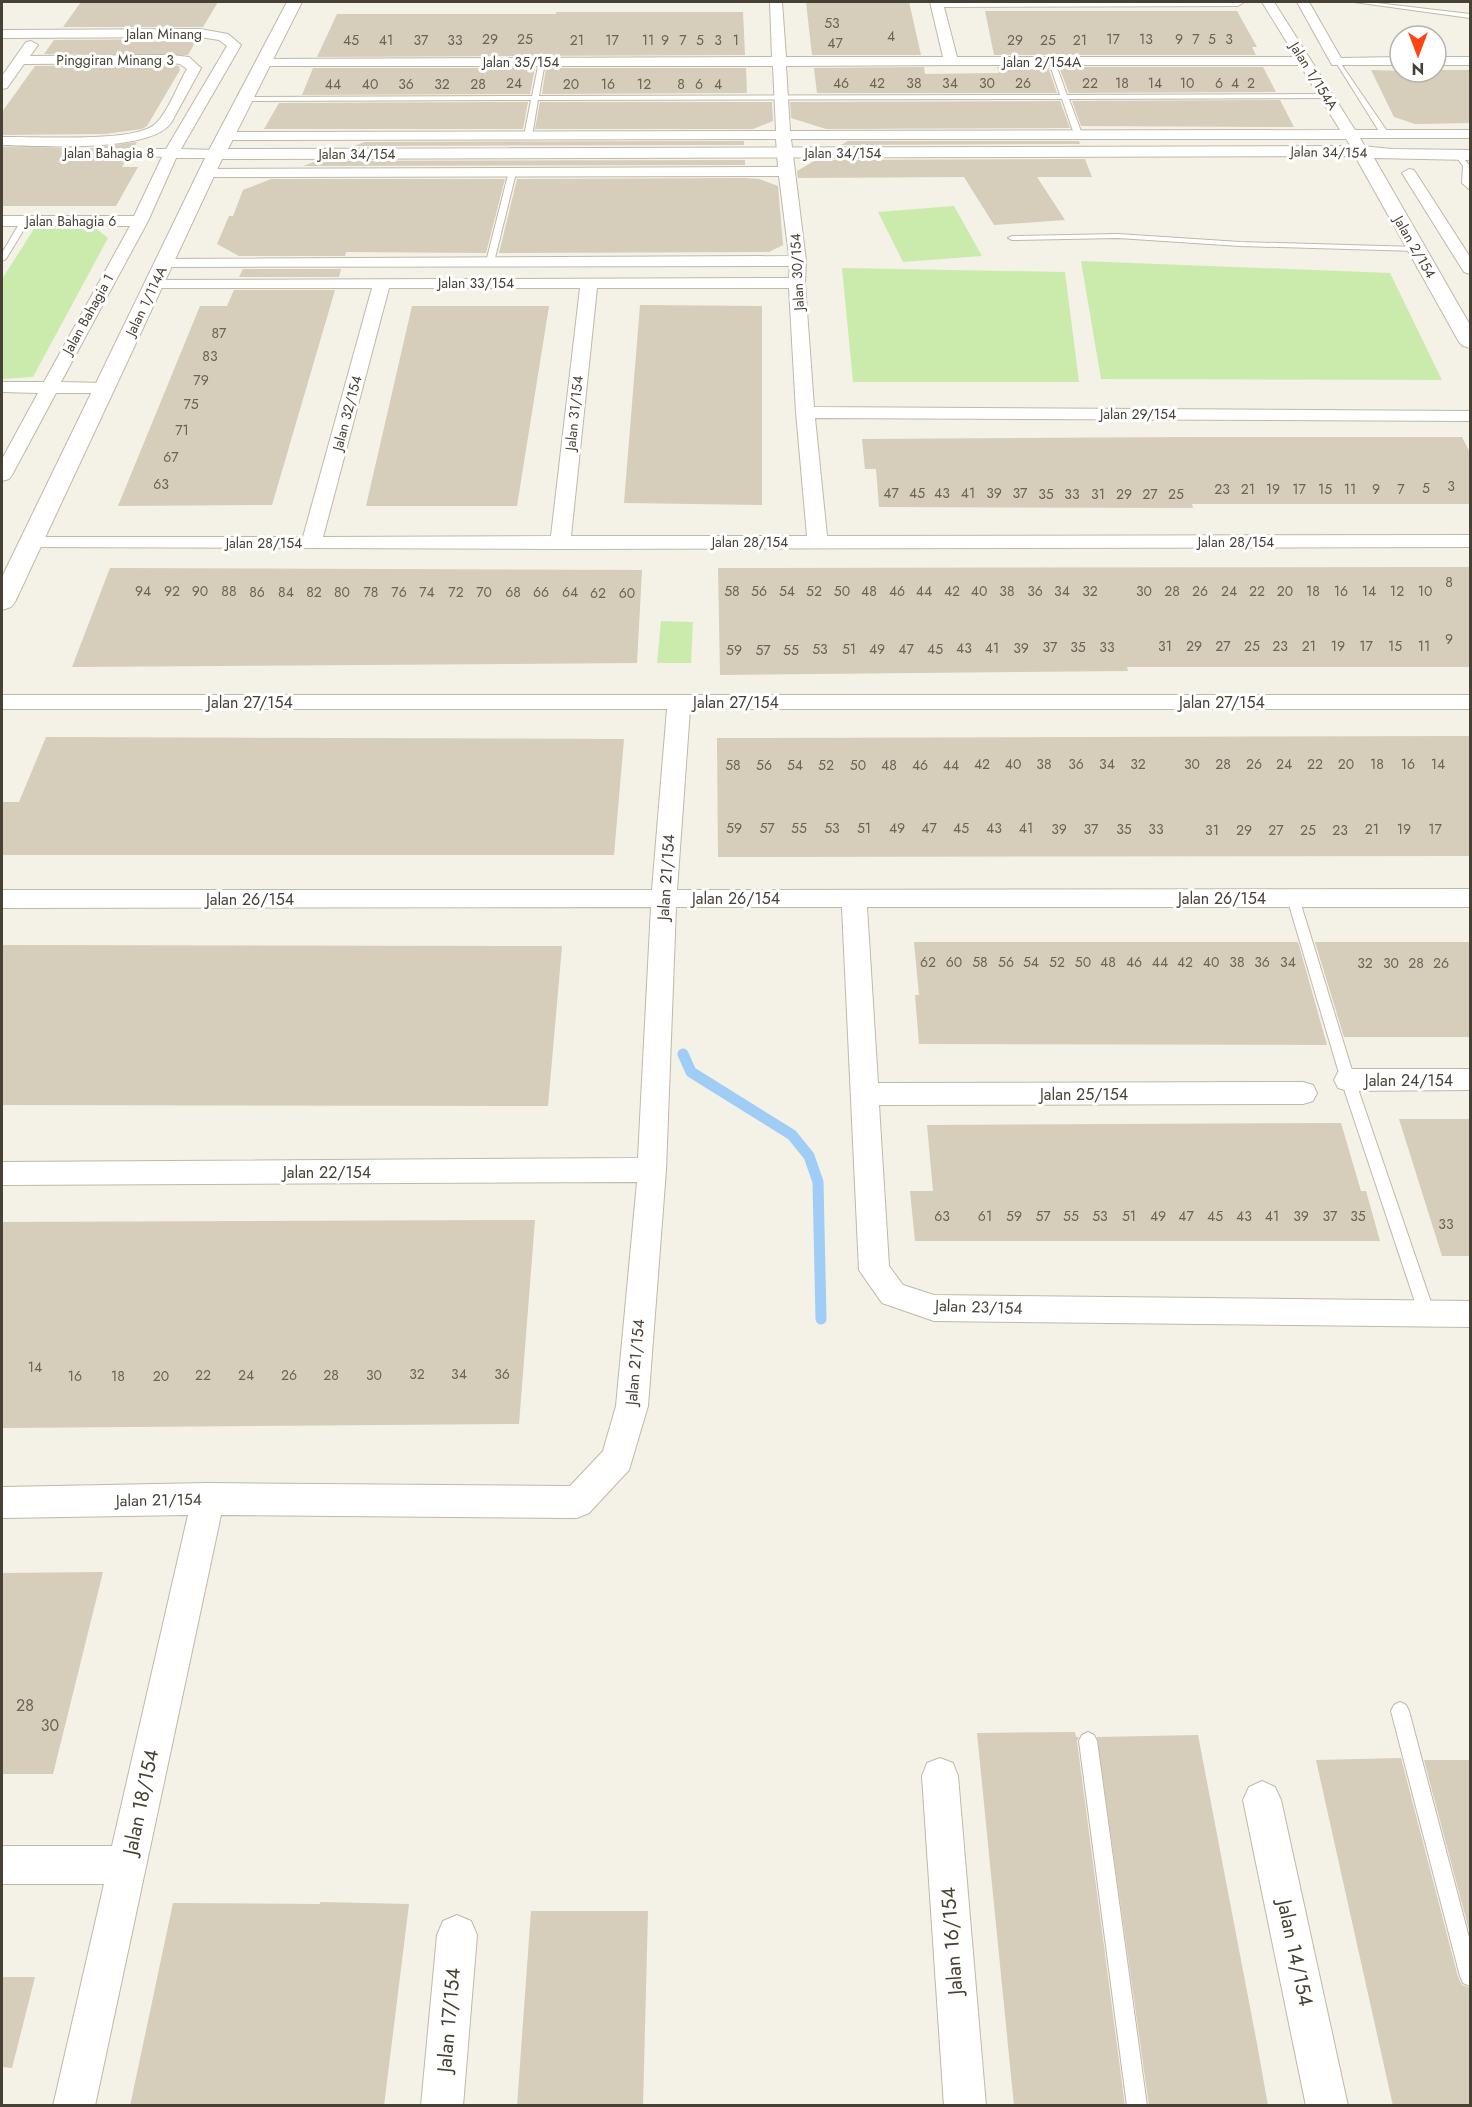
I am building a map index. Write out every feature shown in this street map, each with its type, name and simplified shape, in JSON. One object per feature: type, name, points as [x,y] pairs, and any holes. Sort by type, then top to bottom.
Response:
[{"type":"street","name":"Jalan 1/114A","points":[[2,602],[216,154],[294,2]]},
{"type":"street","name":"Jalan 30/154","points":[[776,2],[784,144],[798,261],[797,283],[805,412],[818,542]]},
{"type":"street","points":[[951,62],[937,2],[1238,2]]},
{"type":"street","name":"Jalan 1/154A","points":[[1268,2],[1361,152]]},
{"type":"street","points":[[1303,2],[1337,62],[1388,61]]},
{"type":"street","name":"Jalan Minang","points":[[2,36],[200,33],[229,40],[234,45],[171,153]]},
{"type":"street","points":[[2,85],[40,34]]},
{"type":"street","name":"Pinggiran Minang 3","points":[[2,141],[127,139],[150,135],[160,128],[194,68],[184,60],[172,59],[20,60]]},
{"type":"street","points":[[1448,61],[1470,60]]},
{"type":"street","name":"Jalan 2/154A","points":[[779,62],[1305,61]]},
{"type":"street","name":"Jalan 35/154","points":[[264,62],[779,62]]},
{"type":"street","name":"Jalan 34/154","points":[[216,154],[784,144],[1078,134],[1470,134]]},
{"type":"street","name":"Jalan 34/154","points":[[225,136],[528,136],[784,144],[1465,154]]},
{"type":"street","name":"Jalan 2/154","points":[[1361,152],[1470,342]]},
{"type":"street","name":"Jalan Bahagia 8","points":[[2,153],[216,154]]},
{"type":"street","name":"Jalan Bahagia 1","points":[[2,475],[47,388],[140,221],[171,153]]},
{"type":"street","points":[[207,173],[788,171]]},
{"type":"street","points":[[1409,173],[1470,269]]},
{"type":"street","name":"Jalan Bahagia 6","points":[[2,220],[140,221]]},
{"type":"street","name":"Jalan 33/154","points":[[159,273],[490,262],[798,261]]},
{"type":"street","name":"Jalan 33/154","points":[[159,273],[382,283],[797,283]]},
{"type":"street","name":"Jalan 32/154","points":[[311,543],[382,283]]},
{"type":"street","name":"Jalan 31/154","points":[[560,543],[589,283]]},
{"type":"street","points":[[2,387],[104,388]]},
{"type":"street","name":"Jalan 29/154","points":[[805,412],[1470,416]]},
{"type":"street","name":"Jalan 28/154","points":[[30,543],[1470,541]]},
{"type":"street","name":"Jalan 27/154","points":[[2,702],[1470,702]]},
{"type":"street","name":"Jalan 21/154","points":[[2,1502],[208,1499],[577,1502],[617,1459],[632,1406],[652,1170],[664,898],[679,702]]},
{"type":"street","name":"Jalan 23/154","points":[[854,898],[874,1270],[893,1294],[934,1308],[1470,1314]]},
{"type":"street","name":"Jalan 26/154","points":[[2,899],[1470,898]]},
{"type":"street","name":"Jalan 24/154","points":[[1348,1080],[1470,1080]]},
{"type":"street","name":"Jalan 25/154","points":[[865,1094],[1303,1094]]},
{"type":"street","name":"Jalan 22/154","points":[[2,1173],[652,1170]]},
{"type":"street","name":"Jalan 18/154","points":[[74,2106],[208,1499]]},
{"type":"street","name":"Jalan 16/154","points":[[940,1776],[965,2106]]},
{"type":"street","name":"Jalan 14/154","points":[[1262,1800],[1327,2106]]},
{"type":"street","points":[[2,1865],[128,1865]]},
{"type":"street","name":"Jalan 17/154","points":[[442,2106],[457,1935]]},
{"type":"lane","points":[[1357,2],[1470,16]]},
{"type":"lane","points":[[528,136],[542,62]]},
{"type":"lane","points":[[1052,62],[1078,134]]},
{"type":"lane","points":[[1337,62],[1386,134]]},
{"type":"lane","points":[[245,99],[1327,96]]},
{"type":"lane","points":[[1465,154],[1466,183],[1470,188]]},
{"type":"lane","points":[[490,262],[512,173]]},
{"type":"lane","points":[[2,259],[25,221]]},
{"type":"lane","points":[[1012,238],[1118,236],[1240,244],[1417,249]]},
{"type":"lane","points":[[1293,898],[1348,1080],[1427,1314]]},
{"type":"lane","points":[[1400,1711],[1470,1976]]},
{"type":"lane","points":[[1088,1741],[1137,2106]]},
{"type":"green space","points":[[954,206],[982,256],[903,262],[878,212]]},
{"type":"green space","points":[[94,227],[108,238],[33,377],[2,379],[2,279],[34,229]]},
{"type":"green space","points":[[1081,261],[1390,273],[1442,380],[1101,379]]},
{"type":"green space","points":[[842,268],[1065,272],[1079,382],[853,382]]},
{"type":"green space","points":[[661,621],[693,622],[691,663],[657,663]]},
{"type":"building","points":[[81,2],[218,2],[203,27],[63,27]]},
{"type":"building","points":[[806,2],[909,2],[921,55],[812,55]]},
{"type":"building","points":[[985,11],[1237,11],[1257,47],[1252,47],[1256,55],[994,55]]},
{"type":"building","points":[[556,12],[743,12],[745,55],[317,57],[337,14],[556,14]]},
{"type":"building","points":[[197,39],[188,55],[44,54],[54,40]]},
{"type":"building","points":[[35,66],[179,66],[180,70],[147,126],[142,129],[105,134],[2,135],[2,112]]},
{"type":"building","points":[[924,67],[925,74],[999,73],[997,67],[1048,67],[1057,93],[817,93],[814,68]]},
{"type":"building","points":[[1059,67],[1263,67],[1276,92],[1069,93]]},
{"type":"building","points":[[313,68],[535,68],[530,94],[302,95]]},
{"type":"building","points":[[546,68],[746,68],[747,93],[542,94]]},
{"type":"building","points":[[1371,70],[1388,71],[1388,84],[1448,84],[1448,70],[1470,70],[1470,123],[1415,124],[1394,117]]},
{"type":"building","points":[[1280,100],[1294,127],[1081,126],[1072,101]]},
{"type":"building","points":[[1060,101],[1070,128],[826,129],[791,118],[790,102]]},
{"type":"building","points":[[528,102],[523,129],[264,129],[279,103]]},
{"type":"building","points":[[540,102],[772,102],[773,121],[753,129],[535,129]]},
{"type":"building","points":[[744,141],[744,145],[354,146],[365,142]]},
{"type":"building","points":[[848,141],[1079,141],[1080,144],[841,145]]},
{"type":"building","points":[[137,142],[122,167],[138,167],[116,206],[2,206],[2,147],[92,148]]},
{"type":"building","points":[[1085,159],[1092,177],[1037,177],[1065,220],[994,225],[964,177],[798,178],[797,171],[816,160]]},
{"type":"building","points":[[745,160],[745,165],[303,166],[317,161]]},
{"type":"building","points":[[271,179],[505,179],[486,253],[346,252],[345,256],[239,256],[217,244],[229,216],[233,216],[243,190]]},
{"type":"building","points":[[517,179],[759,179],[778,186],[783,245],[769,252],[499,253]]},
{"type":"building","points":[[243,269],[341,269],[339,277],[239,277]]},
{"type":"building","points":[[234,290],[335,290],[272,505],[118,506],[200,306],[227,306]]},
{"type":"building","points":[[640,305],[762,306],[762,505],[624,503]]},
{"type":"building","points":[[412,306],[549,306],[517,506],[366,506]]},
{"type":"building","points":[[1462,437],[1470,453],[1470,504],[1192,504],[1193,508],[879,507],[876,469],[865,469],[862,439]]},
{"type":"building","points":[[1470,567],[1470,667],[1127,667],[1128,671],[720,675],[718,568]]},
{"type":"building","points":[[110,568],[642,570],[637,663],[72,667]]},
{"type":"building","points":[[1470,736],[1470,856],[718,857],[717,738]]},
{"type":"building","points":[[46,737],[624,739],[614,855],[2,855],[2,802],[19,802]]},
{"type":"building","points":[[914,942],[1298,942],[1327,1045],[919,1044],[915,995],[919,995]]},
{"type":"building","points":[[1315,942],[1470,942],[1470,1037],[1344,1037]]},
{"type":"building","points":[[2,945],[562,946],[548,1106],[2,1105]]},
{"type":"building","points":[[1399,1119],[1470,1119],[1470,1256],[1442,1256]]},
{"type":"building","points":[[1341,1123],[1361,1191],[1366,1191],[1380,1241],[915,1241],[910,1191],[933,1191],[927,1125]]},
{"type":"building","points":[[535,1220],[519,1424],[2,1428],[2,1222]]},
{"type":"building","points":[[103,1572],[53,1774],[2,1774],[2,1573]]},
{"type":"building","points":[[1075,1732],[1076,1737],[1079,1737],[1077,1741],[1125,2106],[1014,2106],[977,1733]]},
{"type":"building","points":[[1198,1735],[1268,2106],[1149,2106],[1097,1737]]},
{"type":"building","points":[[1401,1758],[1458,1977],[1462,1985],[1470,1988],[1470,2106],[1393,2106],[1316,1760]]},
{"type":"building","points":[[1424,1760],[1470,1760],[1470,1934]]},
{"type":"building","points":[[320,1902],[409,1904],[384,2106],[130,2106],[173,1903],[320,1904]]},
{"type":"building","points":[[531,1911],[648,1911],[643,2106],[517,2106]]},
{"type":"building","points":[[2,1977],[35,1977],[12,2068],[2,2067]]},
{"type":"waterway","points":[[683,1054],[691,1072],[792,1135],[809,1156],[818,1182],[821,1319]]}]
